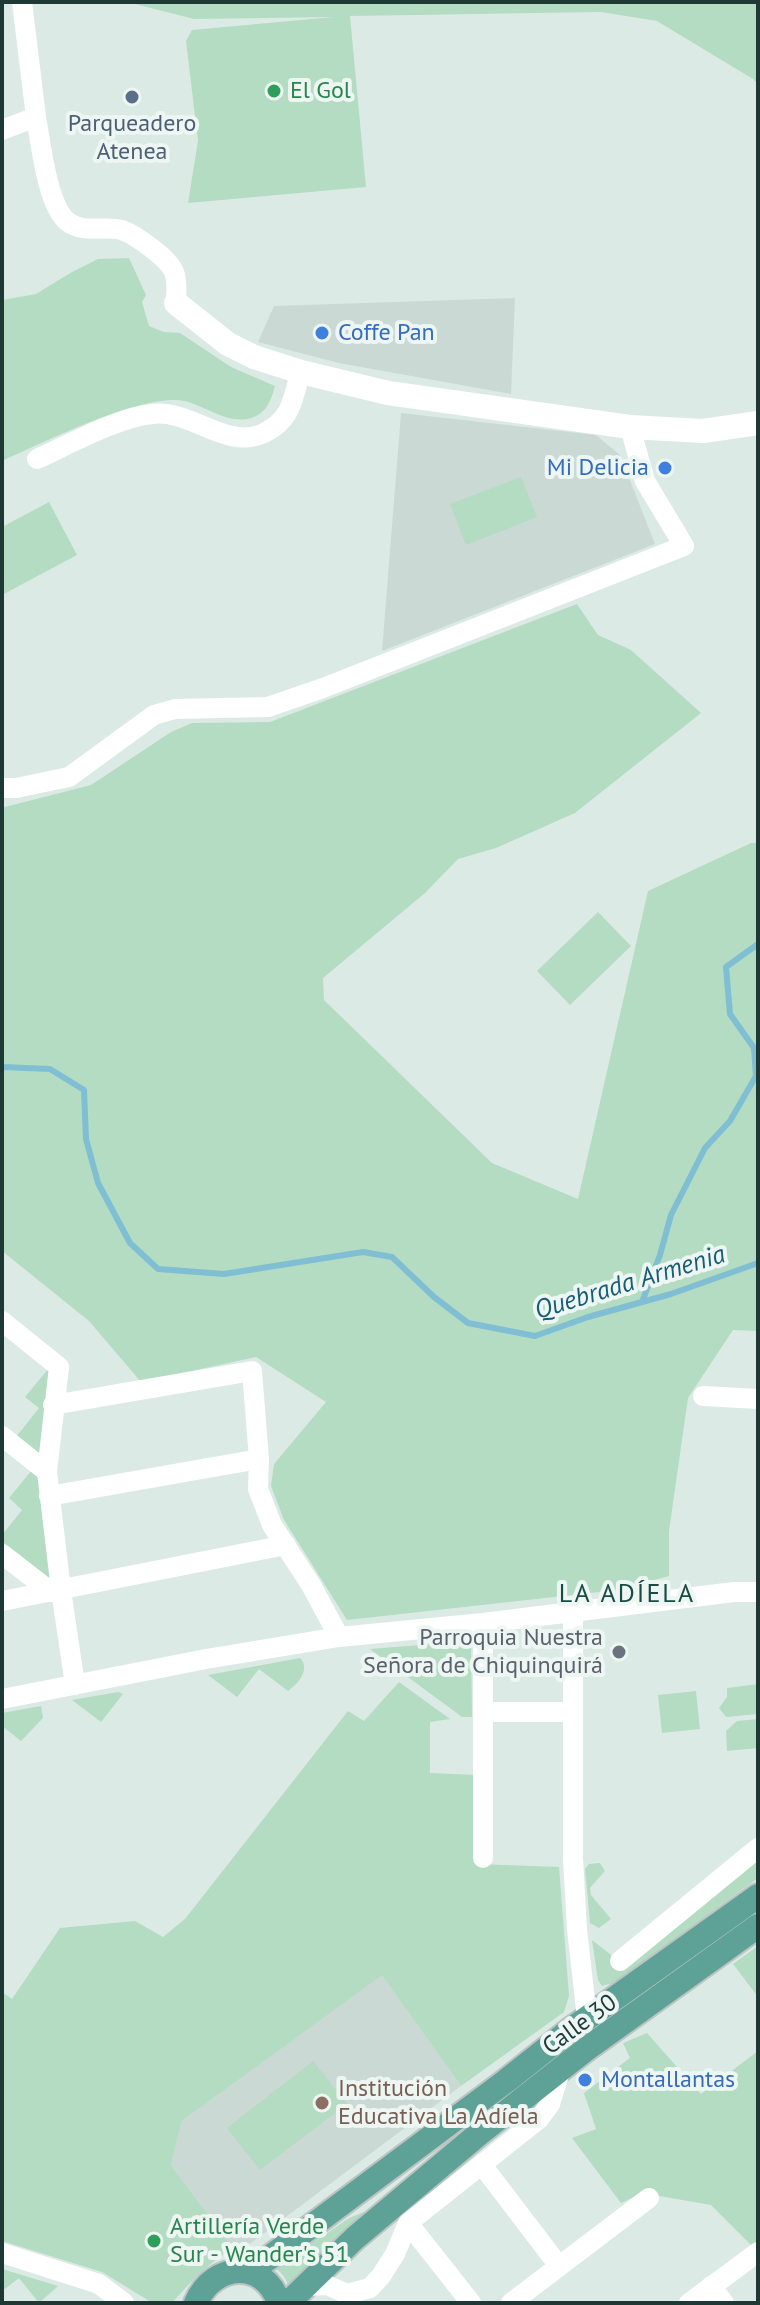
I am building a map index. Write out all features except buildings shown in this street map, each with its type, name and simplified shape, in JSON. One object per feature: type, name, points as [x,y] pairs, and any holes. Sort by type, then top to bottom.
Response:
[{"type":"main road","name":"Calle 30","points":[[250,2272],[587,2018],[758,1896]]},
{"type":"main road","name":"Calle 30","points":[[288,2303],[355,2238],[561,2068],[758,1926]]},
{"type":"main road","points":[[196,2303],[204,2287],[217,2276],[233,2271],[250,2272],[265,2280],[276,2293],[279,2303]]},
{"type":"street","points":[[22,2],[36,117],[48,186],[56,205],[67,222],[87,229],[121,230],[158,253],[173,270],[176,303],[228,344],[254,357],[301,372],[388,393],[630,427],[703,431],[758,423]]},
{"type":"street","points":[[2,130],[36,117]]},
{"type":"street","points":[[37,459],[116,423],[153,413],[180,416],[233,437],[253,438],[277,427],[288,412],[301,372]]},
{"type":"street","points":[[2,788],[69,777],[154,715],[175,709],[268,707],[684,546],[645,481],[630,427]]},
{"type":"street","points":[[2,1321],[59,1367],[47,1472],[56,1591],[75,1685]]},
{"type":"street","points":[[53,1405],[252,1371],[259,1459],[258,1489],[272,1525],[311,1585],[339,1637]]},
{"type":"street","points":[[703,1396],[758,1399]]},
{"type":"street","points":[[2,1436],[47,1472]]},
{"type":"street","points":[[49,1496],[259,1459]]},
{"type":"street","points":[[2,1601],[286,1545]]},
{"type":"street","points":[[2,1554],[56,1591]]},
{"type":"street","points":[[2,1699],[206,1659],[339,1637],[734,1592],[758,1592]]},
{"type":"street","points":[[573,1611],[574,1873],[587,2018]]},
{"type":"street","points":[[483,1623],[483,1858]]},
{"type":"street","points":[[483,1712],[573,1712]]},
{"type":"street","points":[[620,1961],[758,1848]]},
{"type":"street","points":[[306,2286],[327,2285],[347,2294],[370,2288],[395,2254],[408,2223],[539,2119],[550,2104],[561,2068]]},
{"type":"street","points":[[482,2165],[559,2266]]},
{"type":"street","points":[[511,2303],[649,2198]]},
{"type":"street","points":[[408,2223],[471,2303]]},
{"type":"street","points":[[689,2303],[758,2252]]},
{"type":"street","points":[[2,2253],[99,2284],[124,2303]]},
{"type":"street","points":[[711,2286],[724,2303]]},
{"type":"shaded area","points":[[515,298],[511,394],[339,363],[258,342],[274,306]]},
{"type":"shaded area","points":[[401,413],[596,435],[620,455],[655,544],[382,651]]},
{"type":"shaded area","name":"Institución Educativa La Adíela","points":[[382,1974],[461,2086],[251,2243],[233,2248],[171,2165],[182,2121]]},
{"type":"green space","name":"El Gol","points":[[127,2],[758,2],[758,84],[657,21],[601,12],[350,16],[366,187],[188,203],[198,141],[186,41],[192,30],[333,17],[194,19]]},
{"type":"green space","points":[[129,258],[146,295],[142,302],[149,326],[164,332],[180,333],[231,367],[275,386],[268,405],[256,416],[241,420],[184,401],[156,402],[87,423],[2,461],[2,300],[36,294],[98,259]]},
{"type":"green space","points":[[521,477],[537,517],[466,545],[450,504]]},
{"type":"green space","points":[[49,502],[77,555],[2,595],[2,527]]},
{"type":"green space","points":[[577,604],[598,635],[631,650],[701,713],[575,813],[496,848],[458,859],[425,893],[323,978],[324,1000],[492,1163],[578,1199],[648,891],[751,843],[758,843],[758,1331],[733,1330],[688,1398],[669,1531],[669,1576],[617,1590],[347,1620],[284,1520],[271,1486],[274,1464],[326,1402],[256,1357],[141,1382],[89,1321],[2,1251],[2,806],[91,785],[171,732],[192,723],[270,722]]},
{"type":"green space","points":[[598,912],[631,946],[570,1005],[537,971]]},
{"type":"green space","points":[[48,1369],[51,1371],[42,1459],[16,1437],[39,1408],[25,1397]]},
{"type":"green space","points":[[32,1470],[42,1478],[52,1579],[40,1576],[2,1541],[2,1535],[22,1510],[9,1498]]},
{"type":"green space","points":[[471,1641],[472,1717],[462,1717],[370,1649]]},
{"type":"green space","points":[[300,1658],[304,1671],[288,1691],[259,1669],[237,1697],[208,1675]]},
{"type":"green space","points":[[399,1682],[450,1719],[430,1722],[430,1773],[477,1775],[477,1864],[559,1867],[569,1996],[564,2012],[461,2086],[382,1975],[182,2121],[171,2165],[233,2248],[201,2273],[172,2303],[151,2302],[102,2272],[2,2241],[2,1992],[12,1999],[60,1928],[135,1921],[163,1937],[185,1919],[348,1711],[364,1721]]},
{"type":"green space","points":[[758,1684],[758,1714],[726,1717],[719,1708],[727,1697],[727,1688]]},
{"type":"green space","points":[[696,1691],[700,1729],[662,1733],[658,1695]]},
{"type":"green space","points":[[118,1692],[123,1694],[101,1722],[72,1700]]},
{"type":"green space","points":[[41,1706],[43,1718],[21,1741],[2,1726],[2,1713]]},
{"type":"green space","points":[[758,1719],[758,1748],[727,1751],[726,1731],[737,1721]]},
{"type":"green space","points":[[758,1857],[758,1878],[614,1983],[602,1986],[598,1980],[592,1940],[610,1954],[621,1969]]},
{"type":"green space","points":[[600,1863],[605,1871],[590,1888],[591,1895],[611,1919],[599,1928],[590,1923],[585,1869],[589,1864]]},
{"type":"green space","points":[[758,1946],[758,1997],[733,1964]]},
{"type":"green space","points":[[647,2033],[701,2094],[758,2051],[758,2242],[752,2246],[711,2205],[642,2193],[621,2203],[572,2138],[596,2129],[584,2093],[630,2058],[623,2043]]},
{"type":"green space","points":[[313,2061],[347,2104],[260,2170],[227,2128]]},
{"type":"green space","points":[[364,2212],[289,2291],[283,2276],[271,2265],[295,2255],[349,2218]]},
{"type":"green space","points":[[2,2269],[58,2286],[39,2303],[19,2278],[5,2289],[2,2286]]},
{"type":"waterway","points":[[642,1302],[671,1215],[705,1148],[730,1121],[756,1076],[754,1048],[730,1014],[726,967],[758,944]]},
{"type":"waterway","name":"Quebrada Armenia","points":[[2,1067],[50,1069],[84,1090],[86,1139],[98,1183],[130,1243],[158,1269],[224,1274],[363,1252],[392,1257],[434,1297],[468,1323],[535,1336],[758,1263]]},
{"type":"place","name":"El Gol","points":[[274,91]]},
{"type":"place","name":"Parqueadero Atenea","points":[[132,97]]},
{"type":"place","name":"Coffe Pan","points":[[322,333]]},
{"type":"place","name":"Mi Delicia","points":[[665,468]]},
{"type":"place","name":"Parroquia Nuestra Señora de Chiquinquirá","points":[[619,1652]]},
{"type":"place","name":"Montallantas","points":[[585,2080]]},
{"type":"place","name":"Institución Educativa La Adíela","points":[[322,2103]]},
{"type":"place","name":"Artillería Verde Sur - Wander's 51","points":[[154,2241]]},
{"type":"district","name":"LA ADÍELA","points":[[627,1595]]}]
